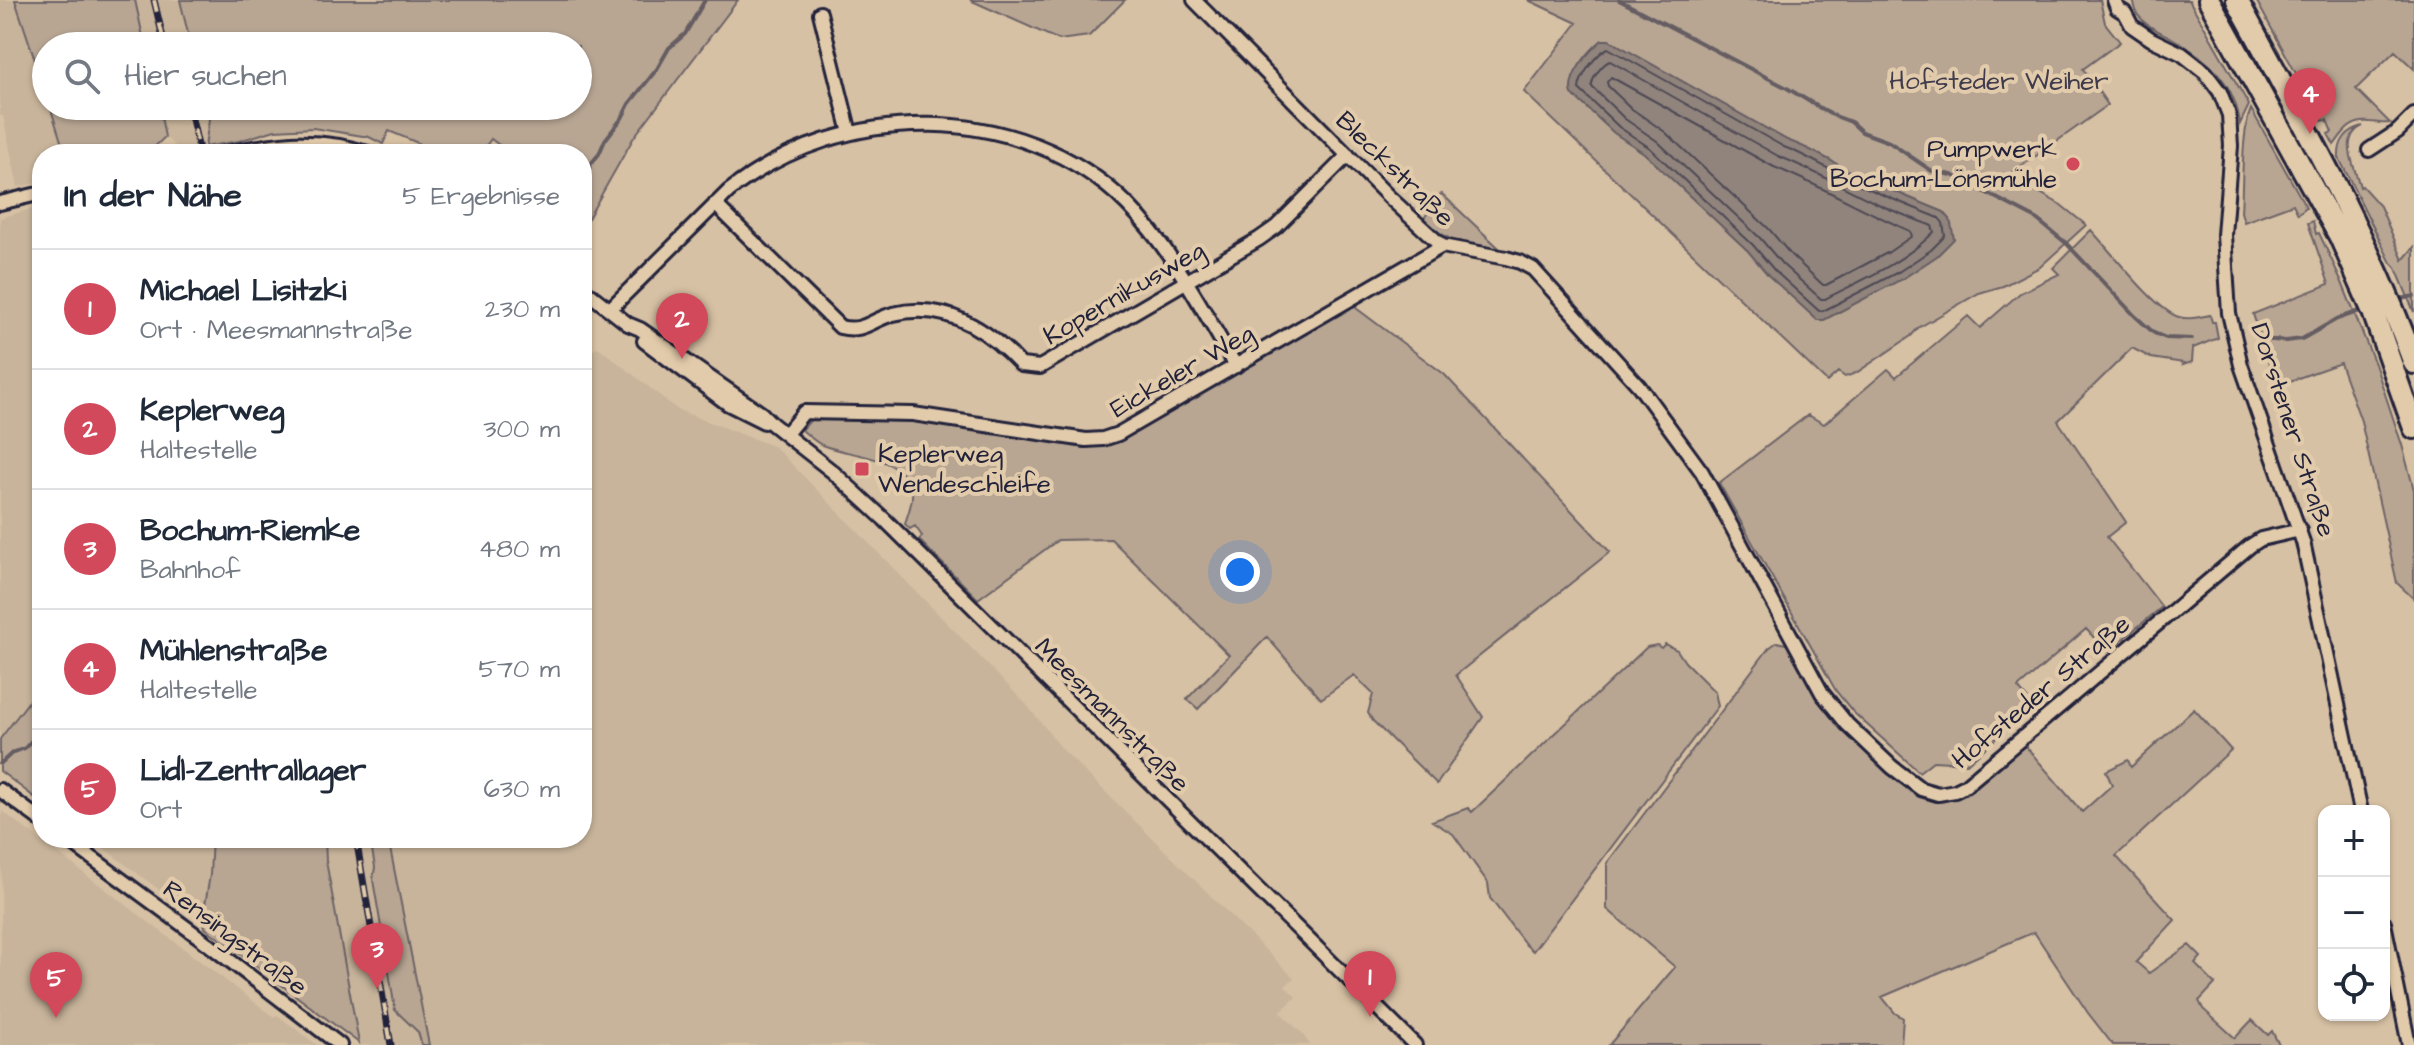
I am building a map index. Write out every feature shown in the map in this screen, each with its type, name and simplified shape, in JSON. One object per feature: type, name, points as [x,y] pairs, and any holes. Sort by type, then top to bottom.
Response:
[{"type":"main road","points":[[2209,0],[2340,237],[2414,363]]},
{"type":"main road","points":[[2237,0],[2336,183],[2380,302],[2414,428]]},
{"type":"street","name":"Bleckstraße","points":[[1194,0],[1442,246],[1506,258],[1533,269],[1639,386],[1706,479]]},
{"type":"street","name":"Dorstener Straße","points":[[2114,0],[2117,8],[2126,6],[2132,26],[2137,31],[2182,54],[2205,72],[2220,92],[2229,115],[2231,146],[2224,235],[2229,313],[2241,365],[2300,530],[2360,805]]},
{"type":"street","points":[[820,13],[850,133]]},
{"type":"street","points":[[2369,150],[2398,131],[2414,115]]},
{"type":"street","points":[[610,309],[715,204],[744,179],[779,159],[850,133],[923,124],[968,127],[1013,137],[1060,157],[1094,177],[1127,205],[1154,235],[1186,282],[1236,366]]},
{"type":"street","points":[[277,144],[312,141],[334,144]]},
{"type":"street","name":"Kopernikusweg","points":[[715,204],[840,327],[854,331],[894,314],[917,311],[942,314],[965,320],[984,332],[1021,365],[1040,367],[1276,227],[1348,155]]},
{"type":"street","points":[[0,203],[32,195]]},
{"type":"street","name":"Eickeler Weg","points":[[786,434],[804,412],[913,414],[1086,440],[1103,439],[1118,434],[1442,246]]},
{"type":"street","name":"Meesmannstraße","points":[[592,296],[628,324],[640,329],[762,414],[833,472],[1415,1045]]},
{"type":"street","name":"Hofsteder Straße","points":[[1706,479],[1822,693],[1847,724],[1892,767],[1921,789],[1938,794],[1965,786],[2250,546],[2261,539],[2300,530]]},
{"type":"street","points":[[0,790],[32,814]]},
{"type":"street","name":"Rensingstraße","points":[[79,848],[340,1045]]},
{"type":"street","points":[[2389,949],[2409,1045]]},
{"type":"shaded area","points":[[0,0],[15,0],[32,51],[32,120],[54,120],[62,144],[32,144],[32,184],[18,187],[3,116],[0,116]]},
{"type":"shaded area","points":[[135,0],[180,0],[188,32],[142,32]]},
{"type":"shaded area","points":[[162,120],[209,120],[205,144],[173,144],[165,137]]},
{"type":"shaded area","points":[[32,209],[32,697],[0,739],[0,218]]},
{"type":"shaded area","points":[[598,347],[678,410],[775,447],[1026,704],[1063,750],[1294,978],[1285,986],[1296,997],[1280,1012],[1310,1045],[429,1045],[390,848],[592,848],[592,351]]},
{"type":"shaded area","points":[[2,811],[32,834],[32,848],[51,848],[274,1017],[277,1015],[317,1045],[0,1045]]},
{"type":"shaded area","points":[[103,848],[211,848],[204,923]]},
{"type":"shaded area","points":[[325,848],[372,848],[391,966],[422,1045],[359,1045]]},
{"type":"green space","points":[[15,0],[135,0],[142,32],[32,32],[32,51]]},
{"type":"green space","points":[[180,0],[738,0],[634,137],[592,211],[592,144],[498,144],[491,139],[487,144],[417,144],[389,131],[383,144],[369,137],[313,128],[275,130],[239,141],[205,144],[209,120],[592,120],[592,32],[188,32]]},
{"type":"green space","points":[[970,0],[1125,0],[1089,36],[1059,40]]},
{"type":"green space","name":"Hofsteder Weiher","points":[[1528,0],[2100,0],[2105,23],[2120,42],[2083,69],[2108,105],[2009,175],[2061,205],[2086,225],[2040,267],[2003,286],[1979,293],[1918,328],[1856,373],[1845,377],[1838,372],[1827,382],[1524,92],[1577,23]]},
{"type":"green space","points":[[2133,0],[2189,0],[2249,105],[2240,124],[2232,96],[2217,73],[2197,54],[2144,22],[2137,14]]},
{"type":"green space","points":[[2256,0],[2414,0],[2414,69],[2395,51],[2356,89],[2390,123],[2357,123],[2348,128],[2334,145],[2328,134],[2332,132],[2327,120],[2322,121]]},
{"type":"green space","points":[[2251,109],[2306,207],[2298,214],[2293,204],[2244,222],[2241,212],[2243,159]]},
{"type":"green space","points":[[54,120],[162,120],[165,137],[158,144],[62,144]]},
{"type":"green space","points":[[2363,126],[2351,137],[2352,162],[2360,187],[2380,206],[2403,260],[2414,247],[2414,312],[2396,268],[2339,158],[2344,138],[2352,130]]},
{"type":"green space","points":[[1442,194],[1500,251],[1459,243],[1423,220]]},
{"type":"green space","points":[[2313,221],[2316,234],[2319,233],[2341,280],[2375,364],[2402,445],[2414,490],[2414,599],[2397,583],[2361,421],[2340,363],[2276,386],[2253,314],[2329,284],[2308,223]]},
{"type":"green space","points":[[2091,230],[2158,304],[2179,317],[2210,315],[2212,322],[2215,322],[2218,338],[2193,348],[2192,362],[2183,365],[2151,358],[2132,348],[2058,421],[2126,522],[2107,537],[2162,607],[2107,652],[2086,629],[2018,688],[2033,706],[1968,763],[1933,761],[1919,772],[1853,712],[1836,691],[1719,483],[1808,415],[1824,424],[1888,369],[1896,377],[1968,316],[1980,328],[2020,293],[2059,274],[2053,268]]},
{"type":"green space","points":[[1352,305],[1444,374],[1610,552],[1456,675],[1483,717],[1437,784],[1373,721],[1368,713],[1373,694],[1354,675],[1321,699],[1267,637],[1198,709],[1187,699],[1229,655],[1111,539],[1058,540],[978,599],[919,540],[922,536],[915,526],[910,529],[905,524],[912,494],[908,481],[900,471],[876,459],[822,445],[802,430],[813,417],[925,420],[1090,444]]},
{"type":"green space","points":[[1777,642],[1790,645],[1819,693],[1911,786],[1935,802],[1961,795],[2022,742],[2082,812],[2112,785],[2106,771],[2128,760],[2131,767],[2194,709],[2231,750],[2116,856],[2175,920],[2136,962],[2149,973],[2189,945],[2201,957],[2195,964],[2215,984],[2199,1001],[2203,1009],[2235,1038],[2252,1020],[2268,1035],[2272,1031],[2279,1045],[2113,1045],[2034,932],[1882,997],[1903,1018],[1901,1045],[1609,1045],[1675,967],[1607,909],[1607,863],[1769,648]]},
{"type":"green space","points":[[1665,644],[1677,650],[1715,692],[1718,706],[1533,951],[1490,898],[1488,883],[1453,834],[1432,821],[1468,808],[1472,812],[1647,647],[1657,645],[1661,648]]},
{"type":"green space","points":[[32,697],[32,795],[0,771],[0,739]]},
{"type":"green space","points":[[211,848],[325,848],[359,1043],[205,928],[203,917]]},
{"type":"green space","points":[[372,848],[390,848],[429,1045],[422,1045],[418,1032],[395,1010],[388,966],[391,965],[389,956],[386,956],[373,880],[375,867]]},
{"type":"water","points":[[1602,40],[1609,40],[1787,140],[1944,212],[1950,219],[1954,239],[1937,256],[1904,278],[1824,320],[1817,320],[1644,153],[1614,133],[1572,94],[1575,72]]},
{"type":"waterway","points":[[592,163],[629,104],[657,69],[669,48],[685,34],[705,0]]},
{"type":"waterway","points":[[1619,0],[1787,88],[1830,114],[1851,122],[1862,132],[1889,142],[1932,171],[1952,175],[2035,218],[2066,243],[2154,333],[2166,338],[2192,339]]},
{"type":"waterway","points":[[2397,300],[2414,296]]},
{"type":"waterway","points":[[2261,339],[2302,339],[2337,319],[2366,309]]},
{"type":"waterway","points":[[0,764],[32,740]]},
{"type":"railway","points":[[154,0],[162,32]]},
{"type":"railway","points":[[192,120],[198,144]]},
{"type":"railway","points":[[358,848],[391,1045]]},
{"type":"place","name":"Mühlenstraße","points":[[2310,134]]},
{"type":"place","name":"Pumpwerk Bochum-Lönsmühle","points":[[2073,164]]},
{"type":"place","name":"Keplerweg","points":[[682,359]]},
{"type":"place","name":"Keplerweg Wendeschleife","points":[[862,469]]},
{"type":"place","name":"Bochum-Riemke","points":[[377,989]]},
{"type":"place","name":"Michael Lisitzki","points":[[1370,1017]]},
{"type":"place","name":"Lidl-Zentrallager","points":[[56,1018]]}]
